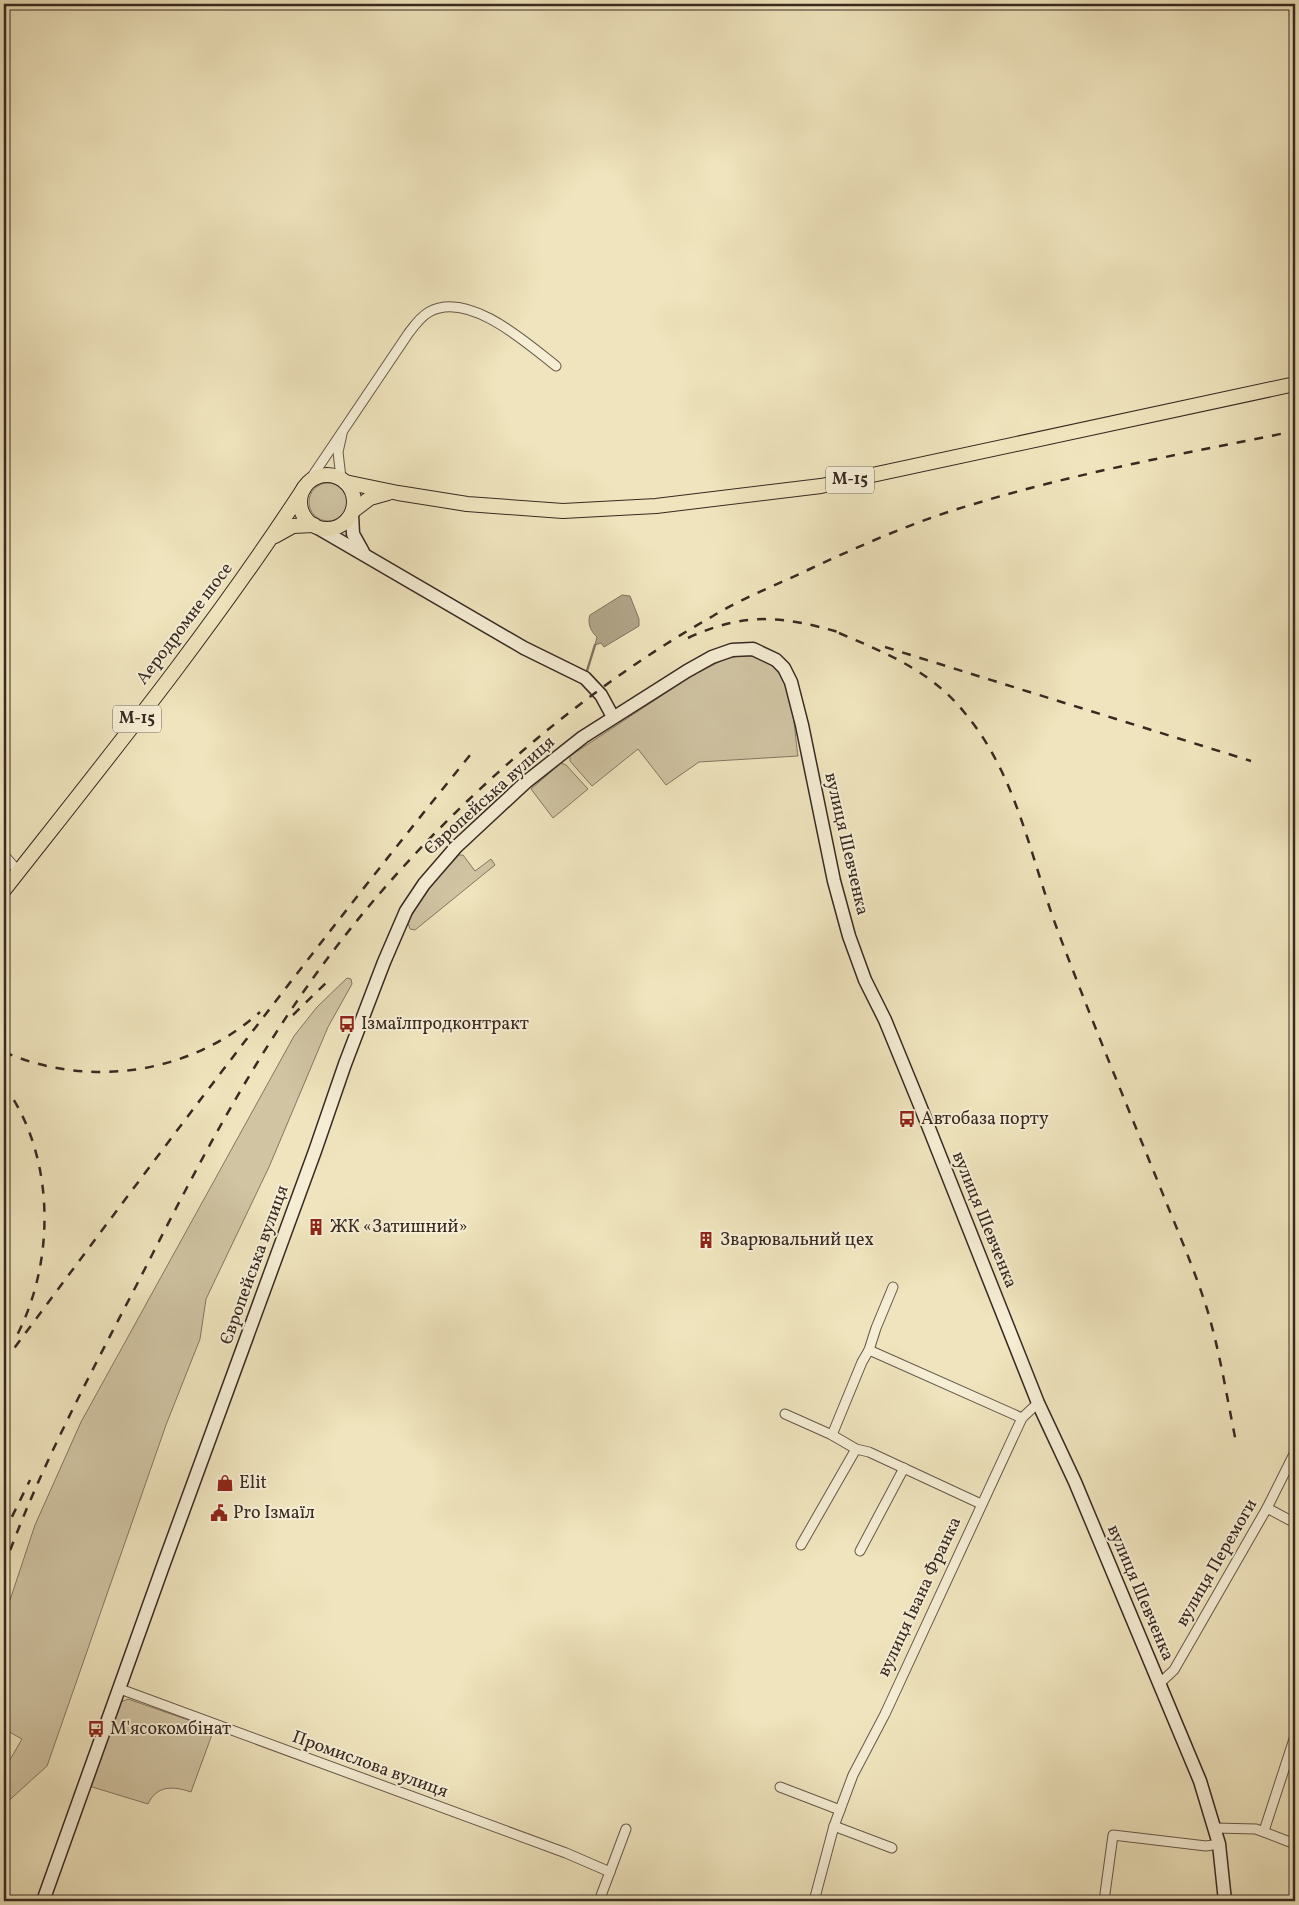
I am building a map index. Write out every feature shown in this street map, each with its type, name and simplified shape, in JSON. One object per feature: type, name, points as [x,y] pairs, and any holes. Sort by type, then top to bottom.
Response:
[{"type":"highway","name":"М-15","points":[[305,486],[316,477],[326,475],[398,493],[467,504],[563,511],[656,506],[821,486],[1295,384]]},
{"type":"highway","points":[[343,480],[354,495],[353,512]]},
{"type":"highway","points":[[305,486],[300,498],[301,509],[306,518],[316,527]]},
{"type":"highway","name":"Аеродромне шосе","points":[[4,890],[200,639],[266,546],[305,486]]},
{"type":"highway","name":"М-15","points":[[316,527],[335,528],[345,523],[364,501],[377,495],[398,493]]},
{"type":"highway","name":"Аеродромне шосе","points":[[266,546],[275,536],[287,529],[300,525],[316,527]]},
{"type":"main road","points":[[353,512],[353,534],[357,544],[371,559]]},
{"type":"main road","points":[[316,527],[524,648],[585,678],[600,695],[614,717]]},
{"type":"main road","name":"вулиця Шевченка","points":[[614,717],[687,671],[712,657],[732,650],[754,649],[766,653],[784,668],[791,682],[802,725],[834,881],[849,936],[865,980],[885,1020],[919,1103],[1038,1403],[1075,1482],[1200,1780],[1219,1844],[1225,1901]]},
{"type":"main road","name":"Європейська вулиця","points":[[43,1901],[345,1064],[401,921],[424,884],[456,847],[526,782],[583,737],[614,717]]},
{"type":"street","name":"Аеродромне шосе","points":[[305,486],[408,334],[418,321],[430,312],[456,308],[476,312],[532,345],[556,366]]},
{"type":"street","name":"Аеродромне шосе","points":[[343,480],[338,452],[345,427]]},
{"type":"street","points":[[4,855],[18,871]]},
{"type":"street","points":[[832,1435],[862,1362],[869,1350],[893,1287]]},
{"type":"street","points":[[869,1350],[1022,1418]]},
{"type":"street","name":"вулиця Івана Франка","points":[[814,1901],[834,1826],[853,1775],[885,1714],[1022,1418],[1038,1403]]},
{"type":"street","points":[[785,1414],[832,1435],[856,1449],[904,1468],[981,1504]]},
{"type":"street","points":[[801,1545],[856,1449]]},
{"type":"street","name":"вулиця Перемоги","points":[[1159,1684],[1174,1670],[1267,1508],[1295,1452]]},
{"type":"street","points":[[860,1550],[904,1468]]},
{"type":"street","points":[[1267,1508],[1295,1523]]},
{"type":"street","name":"Промислова вулиця","points":[[120,1689],[566,1853],[610,1872]]},
{"type":"street","points":[[1264,1831],[1295,1736]]},
{"type":"street","points":[[780,1787],[840,1810]]},
{"type":"street","points":[[834,1826],[892,1848]]},
{"type":"street","points":[[1215,1828],[1229,1826],[1264,1831],[1295,1844]]},
{"type":"street","points":[[599,1901],[626,1828]]},
{"type":"street","points":[[1104,1901],[1113,1835],[1206,1846],[1219,1844]]},
{"type":"shaded area","points":[[328,483],[341,489],[347,502],[341,515],[328,521],[315,515],[309,502],[315,489]]},
{"type":"shaded area","points":[[622,595],[630,596],[639,619],[639,626],[604,647],[601,643],[595,645],[597,637],[590,627],[590,615]]},
{"type":"shaded area","points":[[742,655],[759,658],[772,666],[781,677],[788,691],[792,707],[798,756],[699,762],[666,785],[638,749],[592,786],[570,761],[570,756],[693,675],[725,659]]},
{"type":"shaded area","points":[[561,763],[566,765],[588,789],[553,818],[531,789]]},
{"type":"shaded area","points":[[459,855],[463,855],[475,871],[491,859],[495,865],[415,930],[410,929],[408,923],[422,895]]},
{"type":"shaded area","points":[[347,978],[351,979],[352,984],[328,1027],[269,1167],[206,1299],[200,1339],[166,1425],[47,1766],[4,1805],[4,1770],[22,1739],[4,1729],[4,1618],[35,1525],[81,1422],[294,1036],[317,1007]]},
{"type":"shaded area","points":[[128,1699],[214,1729],[191,1792],[172,1788],[161,1790],[156,1793],[148,1804],[89,1786],[121,1702]]},
{"type":"waterway","points":[[586,674],[595,645]]},
{"type":"railway","points":[[4,1567],[19,1526],[73,1408],[188,1186],[262,1054],[344,936],[437,831],[488,781],[598,691],[655,651],[737,603],[871,541],[953,510],[1053,482],[1295,431]]},
{"type":"railway","points":[[688,638],[728,623],[765,619],[803,623],[845,634]]},
{"type":"railway","points":[[839,633],[891,656],[937,685],[964,712],[998,763],[1021,818],[1071,966],[1202,1294],[1216,1342],[1236,1442]]},
{"type":"railway","points":[[885,647],[1251,761]]},
{"type":"railway","points":[[4,1362],[234,1055],[471,754]]},
{"type":"railway","points":[[293,1015],[329,980]]},
{"type":"railway","points":[[4,1052],[37,1063],[70,1070],[104,1072],[138,1069],[171,1062],[203,1050],[233,1033],[260,1012]]},
{"type":"railway","points":[[4,1085],[21,1113],[33,1144],[41,1177],[44,1210],[43,1244],[38,1277],[28,1309],[15,1339]]},
{"type":"railway","points":[[4,1533],[30,1480]]},
{"type":"place","name":"Ізмаїлпродконтракт","points":[[347,1024]]},
{"type":"place","name":"Автобаза порту","points":[[907,1119]]},
{"type":"place","name":"ЖК «Затишний»","points":[[316,1227]]},
{"type":"place","name":"Зварювальний цех","points":[[706,1240]]},
{"type":"place","name":"Elit","points":[[225,1483]]},
{"type":"place","name":"Pro Ізмаїл","points":[[219,1513]]},
{"type":"place","name":"М'ясокомбінат","points":[[96,1729]]}]
